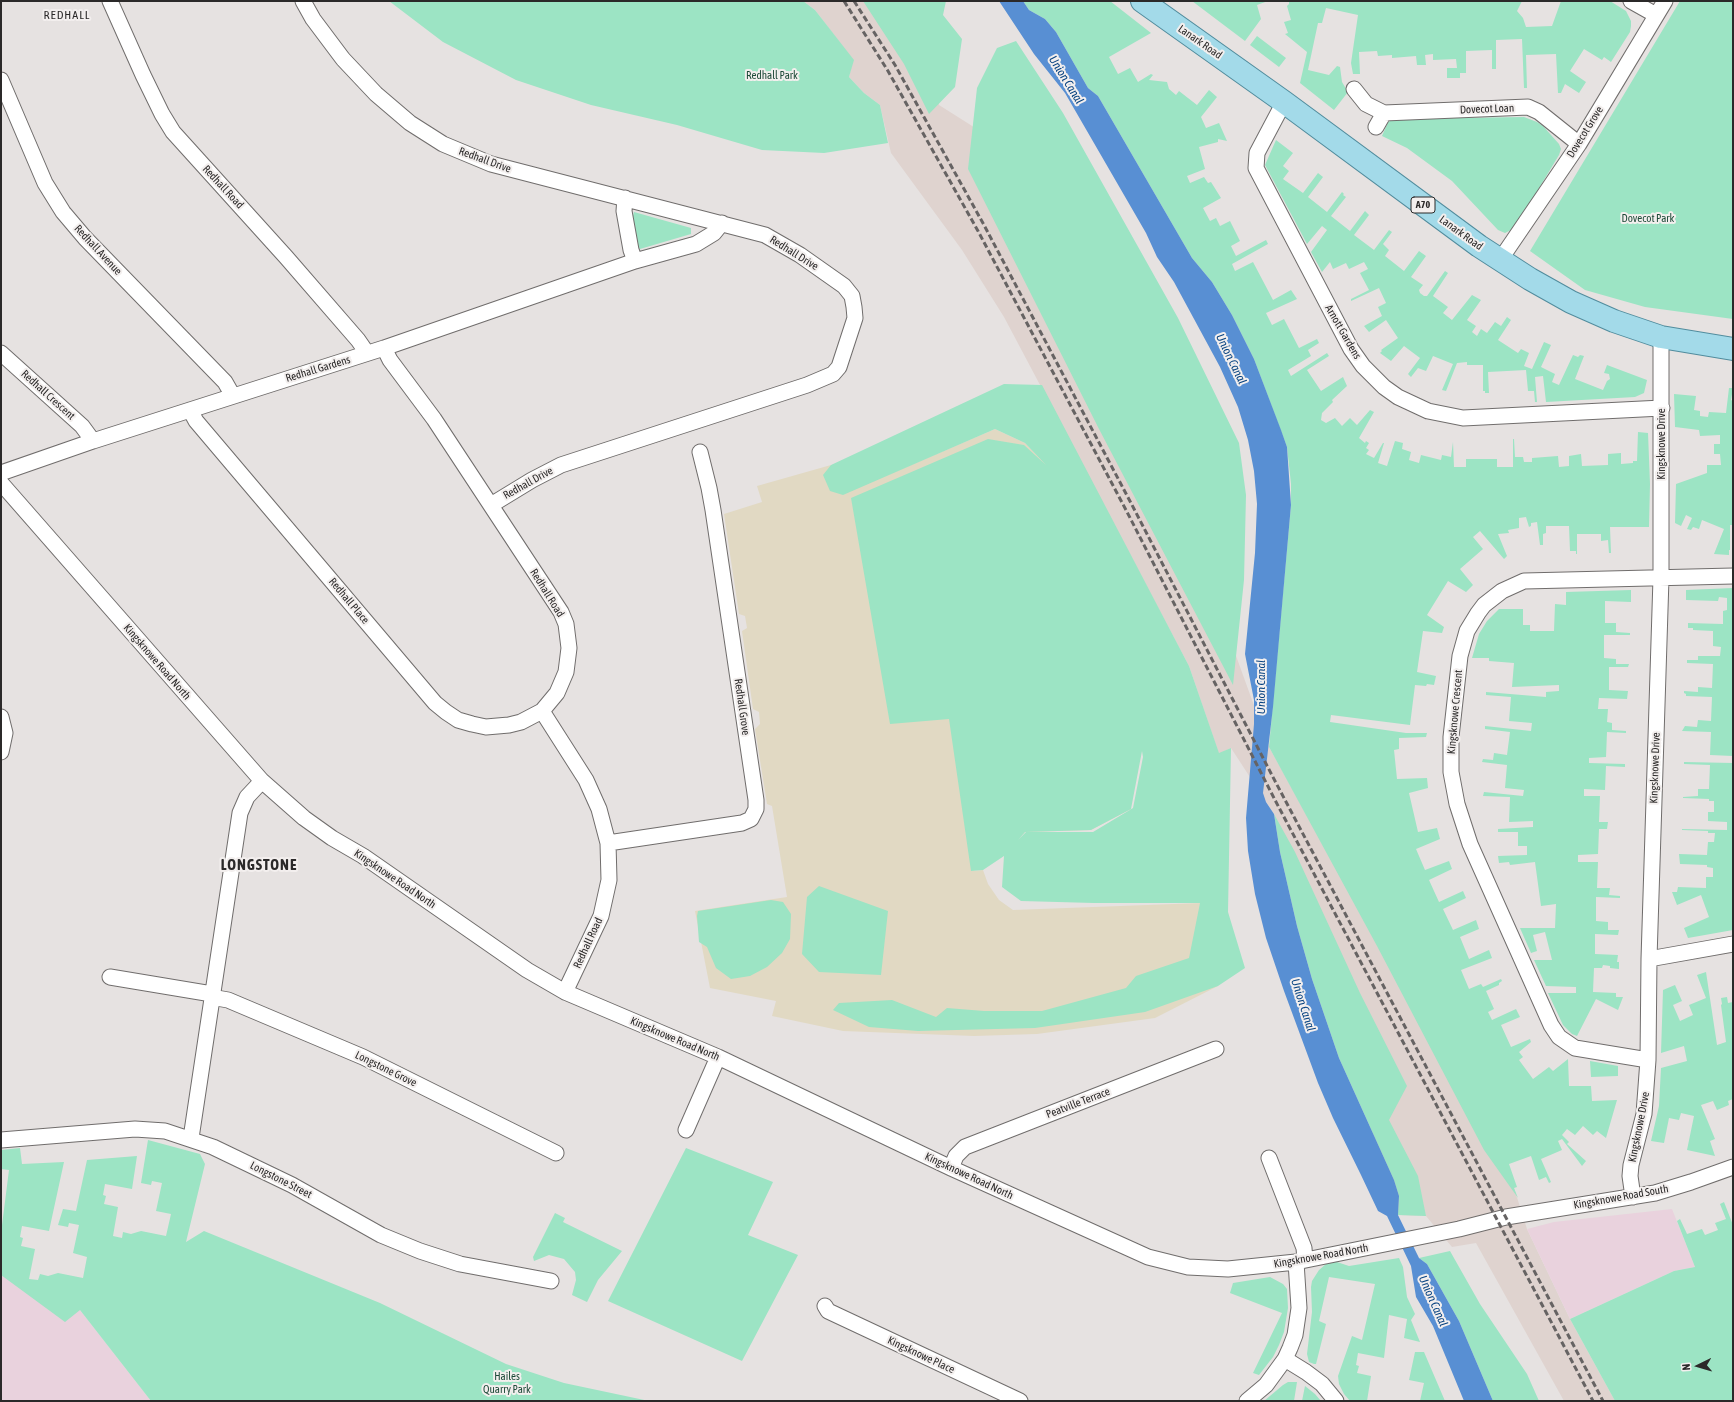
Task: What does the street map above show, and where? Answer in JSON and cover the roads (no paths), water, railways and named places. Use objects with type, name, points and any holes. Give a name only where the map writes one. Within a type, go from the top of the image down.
[{"type":"main road","name":"Lanark Road","points":[[1142,1],[1284,102],[1479,246],[1571,302],[1614,321],[1661,337],[1733,349]]},
{"type":"street","name":"Redhall Road","points":[[110,1],[143,76],[173,132],[286,257],[358,340],[367,353]]},
{"type":"street","name":"Redhall Drive","points":[[303,1],[313,20],[343,59],[376,94],[410,123],[443,144],[492,164],[765,235],[806,259],[844,286],[852,296],[855,318],[839,366],[833,374],[692,429],[561,465],[532,480],[491,505]]},
{"type":"street","points":[[1631,1],[1656,15]]},
{"type":"street","name":"Dovecot Grove","points":[[1500,260],[1579,144],[1665,1]]},
{"type":"street","name":"Redhall Avenue","points":[[1,80],[45,183],[63,212],[85,238],[225,382],[233,396]]},
{"type":"street","name":"Dovecot Loan","points":[[1354,89],[1366,104],[1384,113],[1528,107],[1539,112],[1579,144]]},
{"type":"street","name":"Arnott Gardens","points":[[1284,102],[1257,153],[1256,168],[1351,349],[1363,366],[1384,387],[1414,405],[1428,411],[1463,418],[1662,408]]},
{"type":"street","points":[[1376,127],[1384,113]]},
{"type":"street","points":[[625,198],[624,211],[630,250],[634,261]]},
{"type":"street","name":"Redhall Gardens","points":[[1,473],[93,440],[384,348],[634,261],[696,244],[714,233],[722,223]]},
{"type":"street","name":"Kingsknowe Drive","points":[[1634,1197],[1631,1180],[1631,1165],[1644,1114],[1648,1060],[1649,959],[1661,578],[1661,337]]},
{"type":"street","name":"Redhall Road","points":[[384,348],[390,360],[434,419],[491,505],[561,612],[566,624],[569,648],[566,672],[557,693],[542,711],[586,780],[599,809],[608,843],[609,880],[602,916],[565,992]]},
{"type":"street","name":"Redhall Crescent","points":[[1,353],[82,426],[93,440]]},
{"type":"street","name":"Redhall Place","points":[[190,410],[196,421],[435,703],[458,720],[486,727],[509,726],[521,722],[542,711]]},
{"type":"street","name":"Redhall Grove","points":[[608,843],[742,823],[751,819],[756,809],[756,800],[713,510],[700,452]]},
{"type":"street","name":"Kingsknowe Road North","points":[[1,483],[262,781],[304,818],[332,838],[363,856],[527,970],[565,992],[718,1057],[951,1168],[1148,1257],[1188,1267],[1228,1269],[1301,1261],[1506,1217]]},
{"type":"street","name":"Kingsknowe Crescent","points":[[1648,1060],[1575,1048],[1565,1043],[1554,1031],[1473,851],[1461,820],[1452,781],[1451,737],[1462,644],[1472,622],[1484,605],[1509,587],[1524,581],[1733,576]]},
{"type":"street","points":[[1,717],[5,733],[1,752]]},
{"type":"street","points":[[191,1138],[240,813],[248,796],[262,781]]},
{"type":"street","points":[[1649,959],[1733,944]]},
{"type":"street","name":"Longstone Grove","points":[[110,977],[212,995],[228,1000],[363,1057],[556,1153]]},
{"type":"street","name":"Peatville Terrace","points":[[951,1168],[956,1156],[965,1147],[1216,1049]]},
{"type":"street","points":[[686,1130],[718,1057]]},
{"type":"street","name":"Longstone Street","points":[[1,1140],[135,1128],[165,1131],[191,1138],[213,1147],[292,1185],[382,1235],[420,1251],[460,1264],[551,1281]]},
{"type":"street","points":[[1247,1401],[1266,1385],[1285,1359],[1295,1335],[1299,1308],[1301,1261],[1304,1248],[1275,1163]]},
{"type":"street","name":"Kingsknowe Road South","points":[[1506,1217],[1634,1197],[1670,1189],[1733,1167]]},
{"type":"street","name":"Kingsknowe Place","points":[[826,1306],[828,1310],[1020,1401]]},
{"type":"street","points":[[1285,1359],[1317,1380],[1336,1401]]},
{"type":"water","name":"Union Canal","points":[[999,1],[1023,1],[1029,10],[1045,19],[1056,32],[1088,88],[1098,96],[1192,258],[1212,282],[1232,315],[1254,359],[1287,447],[1291,505],[1273,707],[1263,793],[1266,802],[1274,814],[1280,852],[1297,926],[1312,979],[1339,1058],[1394,1180],[1399,1196],[1398,1215],[1419,1258],[1427,1264],[1459,1321],[1493,1401],[1464,1401],[1433,1326],[1416,1297],[1411,1266],[1387,1216],[1378,1211],[1333,1118],[1318,1083],[1266,938],[1255,894],[1248,851],[1246,818],[1254,724],[1254,700],[1245,654],[1255,553],[1257,504],[1254,471],[1248,440],[1238,407],[1220,367],[1174,282],[1157,257],[1146,233],[1065,93],[1034,54]]},
{"type":"railway","points":[[844,1],[888,71],[978,231],[1126,510],[1275,800],[1593,1401]]},
{"type":"railway","points":[[854,1],[895,65],[984,225],[1132,505],[1275,781],[1603,1401]]},
{"type":"district","name":"REDHALL","points":[[67,15]]},
{"type":"district","name":"LONGSTONE","points":[[259,865]]},
{"type":"park label","name":"Redhall Park","points":[[772,76]]},
{"type":"park label","name":"Dovecot Park","points":[[1648,219]]},
{"type":"park label","name":"Hailes Quarry Park","points":[[507,1383]]}]
